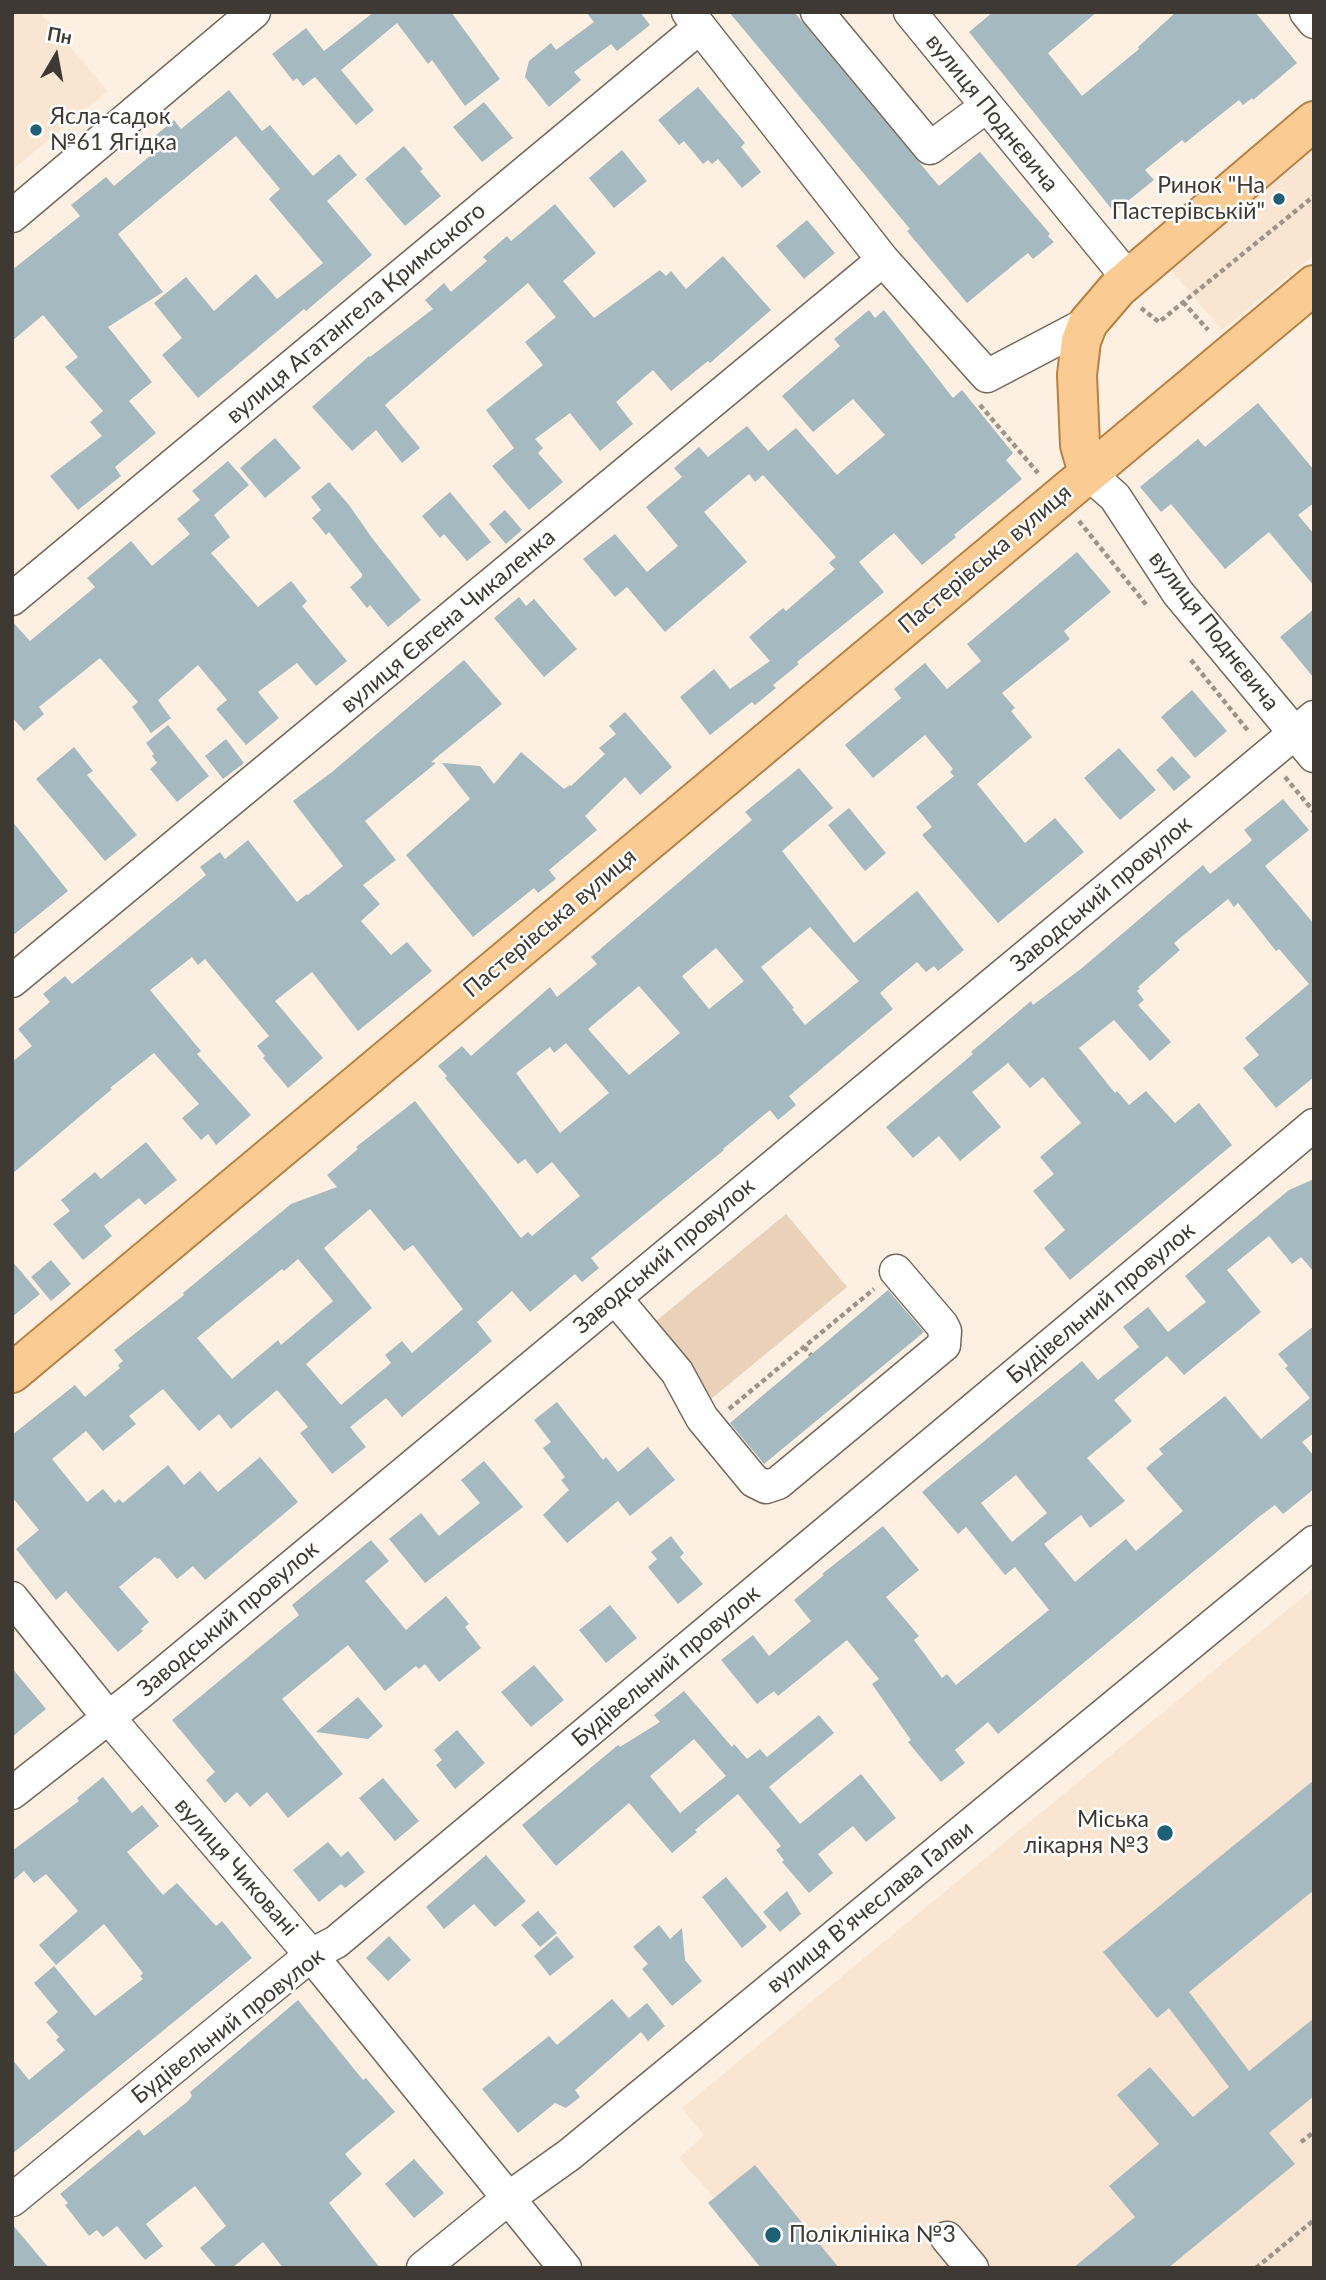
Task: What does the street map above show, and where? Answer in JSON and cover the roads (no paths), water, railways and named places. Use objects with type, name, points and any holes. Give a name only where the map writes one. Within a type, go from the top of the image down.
[{"type":"main road","name":"Пастерівська вулиця","points":[[1088,473],[1080,445],[1077,375],[1081,341],[1088,323],[1133,291],[1314,121]]},
{"type":"main road","name":"Пастерівська вулиця","points":[[12,1373],[1314,285]]},
{"type":"street","points":[[12,216],[254,12]]},
{"type":"street","points":[[817,12],[930,148],[987,106]]},
{"type":"street","name":"вулиця Поднєвича","points":[[910,12],[1133,291]]},
{"type":"street","points":[[1306,12],[1314,22]]},
{"type":"street","points":[[694,19],[883,260],[987,376],[1088,323]]},
{"type":"street","name":"вулиця Агатангела Кримського","points":[[12,600],[694,19]]},
{"type":"street","name":"вулиця Євгена Чикаленка","points":[[12,981],[883,260]]},
{"type":"street","name":"вулиця Поднєвича","points":[[1088,473],[1115,497],[1178,593],[1307,735]]},
{"type":"street","name":"Заводський провулок","points":[[12,1793],[108,1717],[615,1298],[1268,755],[1307,735]]},
{"type":"street","name":"Будівельний провулок","points":[[12,2200],[311,1955],[336,1942],[1314,1125]]},
{"type":"street","points":[[615,1298],[677,1372],[695,1409],[708,1426],[760,1485],[772,1486],[789,1475],[943,1345],[946,1338],[942,1325],[896,1271]]},
{"type":"street","name":"вулиця Вʼячеслава Галви","points":[[423,2268],[510,2197],[569,2155],[1314,1542]]},
{"type":"street","name":"вулиця Чиковані","points":[[12,1598],[108,1717],[311,1955],[565,2268]]},
{"type":"street","points":[[947,2238],[972,2268]]},
{"type":"place","name":"Ясла-садок №61 Ягідка","points":[[36,130]]},
{"type":"place","name":"Ринок \"На Пастерівській\"","points":[[1279,199]]},
{"type":"place","name":"Міська лікарня №3","points":[[1165,1833]]},
{"type":"place","name":"Поліклініка №3","points":[[773,2235]]}]
